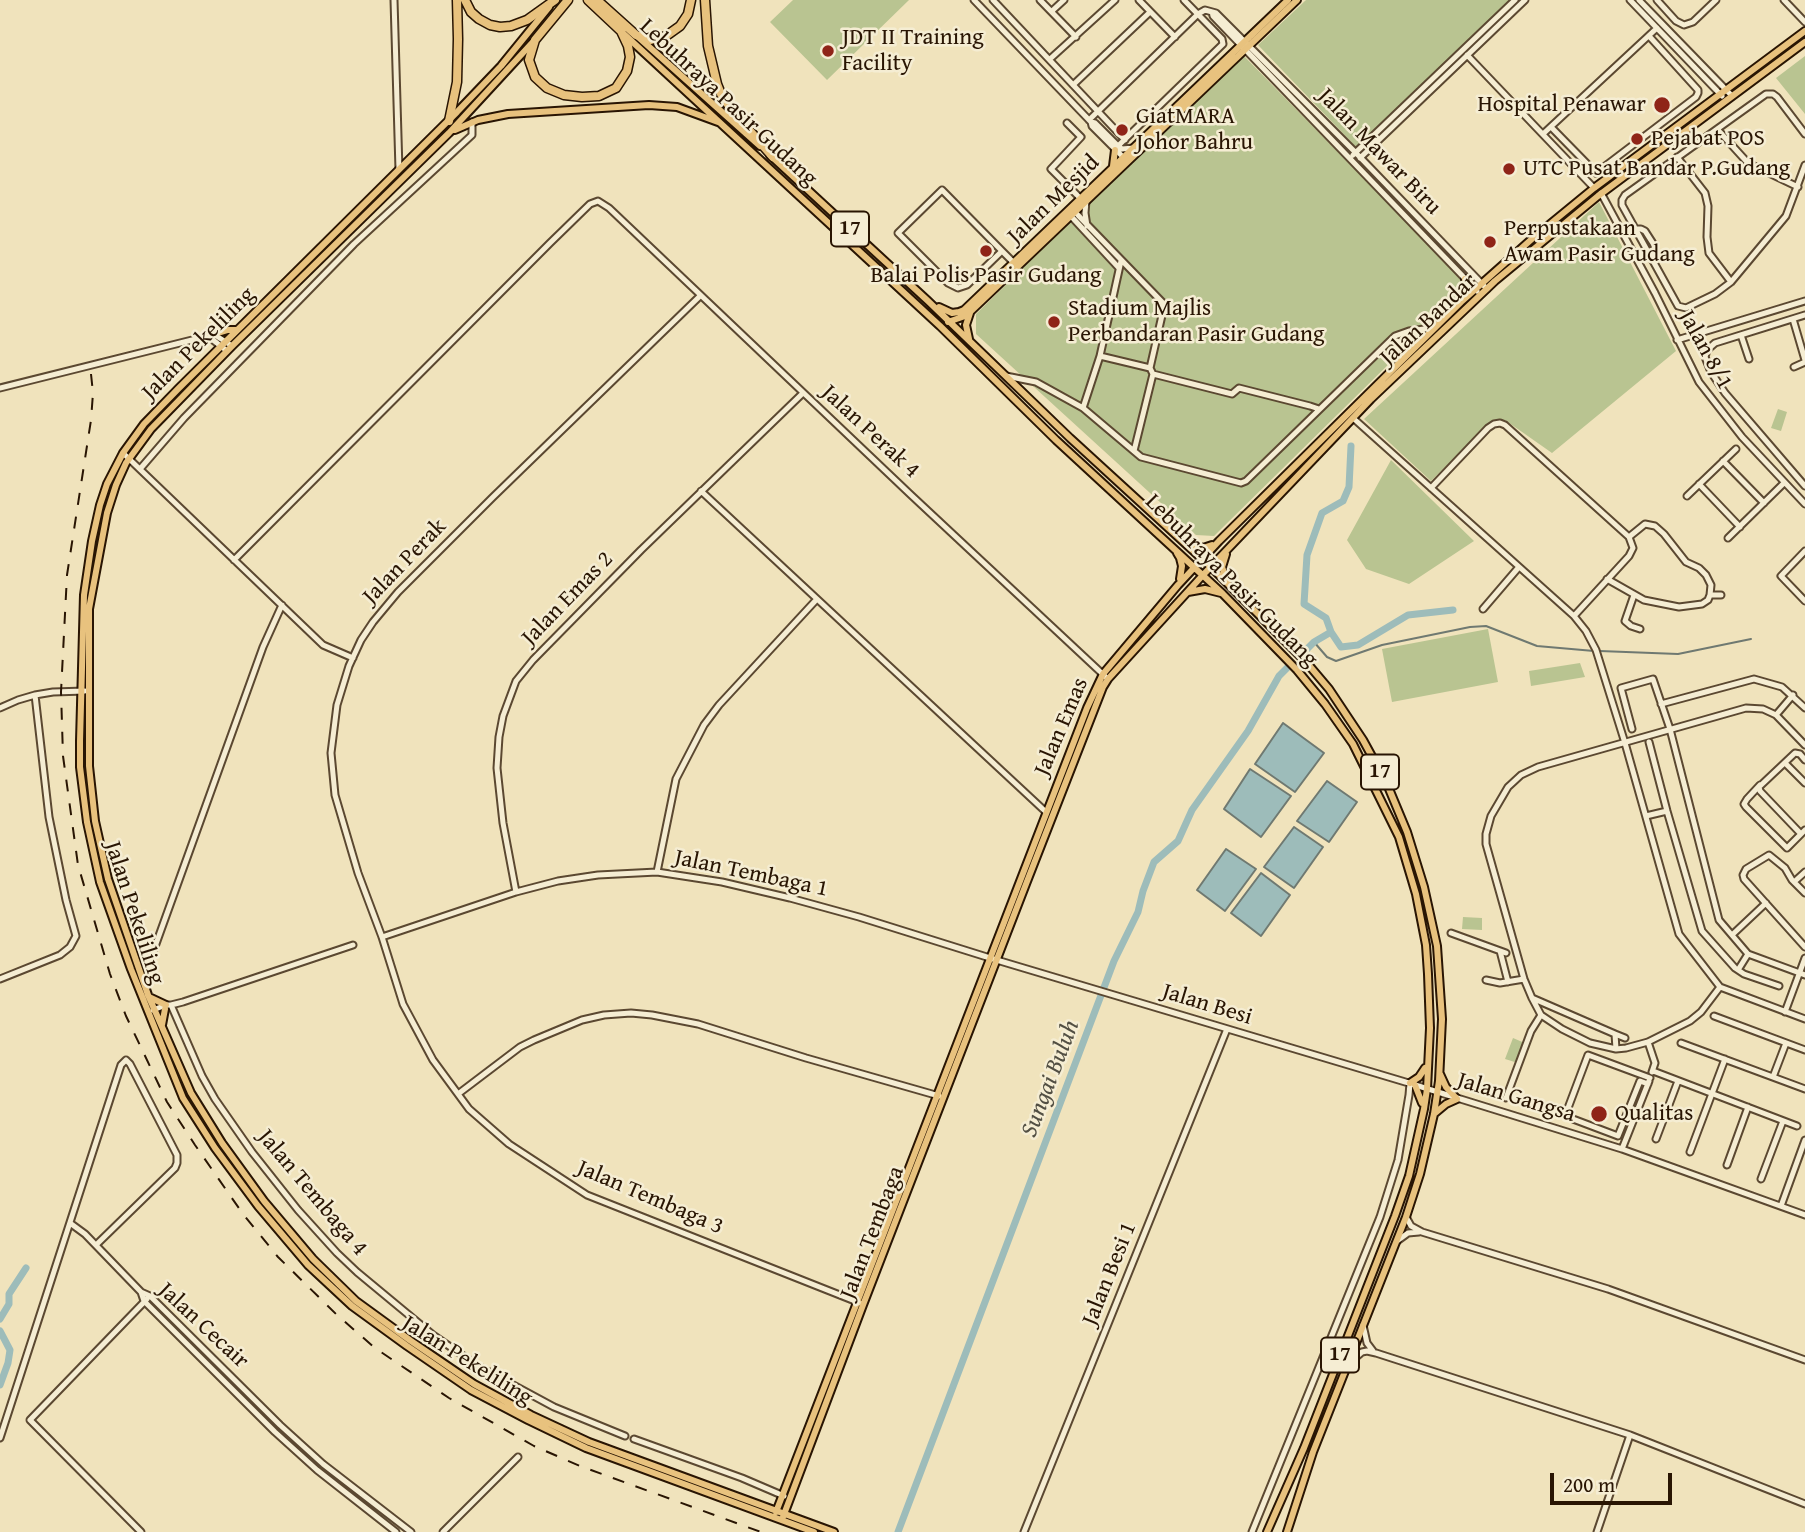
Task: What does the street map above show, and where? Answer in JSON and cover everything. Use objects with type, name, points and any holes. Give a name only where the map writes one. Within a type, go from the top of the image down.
[{"type":"highway","points":[[449,121],[457,82],[457,0]]},
{"type":"highway","points":[[465,0],[471,12],[479,19],[500,27],[527,20],[555,0]]},
{"type":"highway","points":[[568,0],[536,40],[529,60],[541,83],[556,92],[573,96],[599,96],[613,90],[624,78],[629,65],[628,46],[621,32]]},
{"type":"highway","name":"Lebuhraya Pasir Gudang","points":[[588,0],[597,3],[636,35]]},
{"type":"highway","points":[[636,35],[651,40],[659,39],[675,30],[688,13],[691,0]]},
{"type":"highway","points":[[705,0],[708,46],[721,94],[733,112],[773,157]]},
{"type":"highway","name":"Lebuhraya Pasir Gudang","points":[[597,3],[621,32]]},
{"type":"main road","name":"Jalan Pekeliling","points":[[555,0],[501,66],[449,121],[236,330],[226,346],[151,429],[130,458],[116,485],[107,513],[89,609],[80,766],[87,822],[100,882],[131,969],[152,1013],[184,1098],[215,1148],[258,1206],[308,1265],[352,1306],[471,1390],[528,1420],[586,1448],[834,1532]]},
{"type":"main road","name":"Jalan Mesjid","points":[[940,326],[971,311],[1288,0]]},
{"type":"main road","name":"Jalan Mesjid","points":[[1084,201],[1113,168],[1126,160],[1134,148],[1297,0]]},
{"type":"main road","name":"Jalan Bandar","points":[[1484,286],[1533,238],[1594,188],[1805,31]]},
{"type":"main road","name":"Lebuhraya Pasir Gudang","points":[[621,32],[940,326],[1056,440],[1223,594],[1297,670],[1353,744],[1399,837],[1416,894],[1426,945],[1431,1018],[1427,1089],[1409,1176],[1395,1216],[1304,1448],[1267,1532]]},
{"type":"main road","name":"Lebuhraya Pasir Gudang","points":[[636,35],[773,157],[1070,438],[1211,567],[1307,663],[1329,689],[1363,740],[1387,784],[1417,861],[1437,946],[1442,1019],[1440,1072],[1434,1114],[1406,1217],[1313,1452],[1287,1532]]},
{"type":"main road","name":"Jalan Pekeliling","points":[[536,40],[449,133],[144,424],[123,453],[100,505],[82,612],[89,766],[96,821],[108,879],[152,1013],[191,1093],[264,1202],[313,1259],[356,1301],[474,1384],[589,1442],[775,1514]]},
{"type":"main road","name":"Jalan Bandar","points":[[1203,575],[1477,292],[1601,193],[1805,42]]},
{"type":"main road","points":[[449,133],[472,122],[508,114],[649,105],[677,107],[723,124]]},
{"type":"main road","points":[[1113,168],[1116,148]]},
{"type":"main road","name":"Jalan Mesjid","points":[[928,301],[945,311],[964,310],[1063,223],[1071,212]]},
{"type":"main road","points":[[882,272],[886,271],[889,265]]},
{"type":"main road","points":[[1461,302],[1467,286],[1465,279]]},
{"type":"main road","name":"Jalan Bandar","points":[[1219,541],[1432,328],[1461,302],[1477,292]]},
{"type":"main road","points":[[969,341],[966,319],[971,311]]},
{"type":"main road","points":[[208,336],[236,330]]},
{"type":"main road","points":[[1337,423],[1347,417],[1353,418],[1352,412],[1359,401]]},
{"type":"main road","points":[[1343,429],[1353,423],[1360,425]]},
{"type":"main road","points":[[1178,537],[1203,548],[1219,541]]},
{"type":"main road","name":"Jalan Emas","points":[[994,959],[1046,812],[1087,708],[1106,677],[1178,585],[1219,541]]},
{"type":"main road","points":[[1172,547],[1182,566],[1178,585]]},
{"type":"main road","points":[[1228,550],[1222,567],[1229,586]]},
{"type":"main road","name":"Jalan Emas","points":[[994,959],[1106,677],[1203,575]]},
{"type":"main road","points":[[1188,592],[1205,589],[1223,594]]},
{"type":"main road","name":"Jalan Tembaga","points":[[775,1514],[994,959]]},
{"type":"main road","points":[[148,995],[167,1007],[162,1019],[162,1030]]},
{"type":"main road","points":[[1423,1109],[1421,1096],[1412,1084],[1428,1063]]},
{"type":"main road","points":[[1434,1114],[1457,1099],[1444,1083],[1440,1072]]},
{"type":"main road","name":"Jalan Tembaga","points":[[784,1517],[860,1303]]},
{"type":"main road","name":"Jalan Pekeliling","points":[[784,1517],[814,1532]]},
{"type":"street","points":[[394,0],[399,170]]},
{"type":"street","points":[[974,0],[1126,160]]},
{"type":"street","points":[[993,0],[1125,140]]},
{"type":"street","points":[[999,7],[1007,0]]},
{"type":"street","points":[[1040,0],[1076,37]]},
{"type":"street","points":[[1052,11],[1064,0]]},
{"type":"street","points":[[1050,60],[1115,0]]},
{"type":"street","points":[[1139,0],[1175,37]]},
{"type":"street","points":[[1116,148],[1223,43],[1184,0]]},
{"type":"street","points":[[1353,155],[1515,0]]},
{"type":"street","points":[[1355,163],[1525,0]]},
{"type":"street","points":[[1630,0],[1723,91]]},
{"type":"street","points":[[1639,0],[1729,99]]},
{"type":"street","points":[[1657,0],[1676,21],[1684,25],[1693,22],[1716,0]]},
{"type":"street","points":[[1784,0],[1802,14],[1805,22]]},
{"type":"street","name":"Jalan Mawar Biru","points":[[1198,14],[1205,10],[1212,12],[1353,155],[1361,158],[1484,286]]},
{"type":"street","points":[[1073,85],[1150,12]]},
{"type":"street","points":[[1090,121],[1198,14]]},
{"type":"street","points":[[1543,134],[1657,28]]},
{"type":"street","points":[[1551,127],[1596,173],[1694,99],[1698,90],[1648,36]]},
{"type":"street","points":[[1466,55],[1594,188]]},
{"type":"street","points":[[1805,134],[1777,97],[1770,93],[1764,94],[1624,197],[1622,205],[1679,307],[1686,308],[1699,302],[1731,282],[1786,216],[1805,165]]},
{"type":"street","points":[[140,469],[184,418],[354,244],[472,135],[472,122]]},
{"type":"street","points":[[1068,122],[1081,137],[1051,169],[1084,201],[1088,227]]},
{"type":"street","points":[[1717,129],[1748,163],[1798,187]]},
{"type":"street","points":[[1116,148],[1134,148]]},
{"type":"street","name":"Jalan Mawar Biru","points":[[1353,155],[1355,163],[1477,292]]},
{"type":"street","points":[[1677,157],[1705,193],[1708,206],[1709,253],[1731,282]]},
{"type":"street","points":[[1002,251],[967,285],[955,287],[898,233],[942,190],[1002,251],[1015,265]]},
{"type":"street","name":"Jalan 8/1","points":[[1601,193],[1699,382],[1742,438],[1805,505]]},
{"type":"street","name":"Jalan Perak 4","points":[[234,560],[590,204],[601,201],[1106,677]]},
{"type":"street","points":[[1071,212],[1079,225],[1163,303],[1152,371],[1134,452]]},
{"type":"street","points":[[1071,212],[1120,264]]},
{"type":"street","points":[[1063,223],[1079,225]]},
{"type":"street","points":[[1636,229],[1644,230],[1654,245],[1655,252],[1651,258]]},
{"type":"street","points":[[1631,251],[1644,244]]},
{"type":"street","points":[[1083,408],[1100,356],[1120,264]]},
{"type":"street","name":"Jalan Perak","points":[[382,937],[358,873],[335,795],[331,753],[335,715],[349,666],[361,640],[398,592],[700,296]]},
{"type":"street","points":[[1677,340],[1805,301]]},
{"type":"street","points":[[1769,312],[1774,325]]},
{"type":"street","points":[[1805,316],[1712,345],[1706,355],[1706,361],[1724,393],[1805,486]]},
{"type":"street","points":[[1793,319],[1805,361],[1794,367]]},
{"type":"street","points":[[1006,376],[1036,382],[1083,408],[1140,456],[1241,483],[1389,342],[1402,332],[1432,328]]},
{"type":"street","points":[[1741,335],[1749,359]]},
{"type":"street","points":[[0,388],[208,336],[226,346]]},
{"type":"street","points":[[1389,342],[1402,343],[1405,350],[1402,358]]},
{"type":"street","points":[[1100,356],[1232,394],[1239,388],[1319,409]]},
{"type":"street","points":[[0,383],[12,385]]},
{"type":"street","name":"Jalan Emas 2","points":[[516,892],[496,768],[503,716],[516,681],[533,660],[641,550],[803,393]]},
{"type":"street","points":[[1353,418],[1574,616],[1586,631],[1596,650],[1625,743],[1679,934],[1720,987],[1805,1019]]},
{"type":"street","points":[[1431,488],[1488,428],[1494,424],[1505,425],[1629,537],[1632,545],[1632,552],[1574,616]]},
{"type":"street","points":[[1687,496],[1735,449]]},
{"type":"street","points":[[123,453],[323,645],[353,658]]},
{"type":"street","points":[[1723,461],[1764,503]]},
{"type":"street","points":[[1791,490],[1800,480]]},
{"type":"street","points":[[1728,538],[1784,483]]},
{"type":"street","points":[[1699,484],[1740,527]]},
{"type":"street","points":[[701,491],[1046,812]]},
{"type":"street","points":[[1607,579],[1648,601],[1687,607],[1705,602],[1710,595],[1711,584],[1706,575],[1686,562],[1655,526],[1645,524],[1629,537]]},
{"type":"street","points":[[1805,551],[1781,577],[1805,601]]},
{"type":"street","points":[[1798,558],[1805,564]]},
{"type":"street","points":[[1483,610],[1519,567]]},
{"type":"street","points":[[1634,595],[1625,621],[1640,629]]},
{"type":"street","points":[[1710,595],[1721,595]]},
{"type":"street","points":[[657,872],[676,779],[704,725],[719,705],[817,599]]},
{"type":"street","points":[[152,955],[263,647],[282,605]]},
{"type":"street","points":[[1632,729],[1622,687],[1653,679],[1670,729],[1719,920],[1748,954],[1802,974]]},
{"type":"street","points":[[1661,704],[1754,679],[1782,687],[1805,708]]},
{"type":"street","points":[[0,708],[18,699],[35,695],[84,691]]},
{"type":"street","points":[[0,979],[60,955],[70,947],[76,936],[49,817],[35,695]]},
{"type":"street","points":[[1776,715],[1793,695]]},
{"type":"street","points":[[1720,987],[1697,1016],[1685,1024],[1648,1042],[1616,1049],[1581,1039],[1541,1015],[1524,979],[1486,844],[1490,816],[1508,787],[1528,771],[1746,708],[1763,709],[1776,715],[1805,745]]},
{"type":"street","points":[[1799,739],[1805,733]]},
{"type":"street","points":[[1649,742],[1702,931],[1738,970],[1779,986]]},
{"type":"street","points":[[1760,788],[1803,832],[1787,848],[1744,804],[1746,799],[1795,753],[1805,760]]},
{"type":"street","points":[[1785,763],[1805,783]]},
{"type":"street","points":[[1646,816],[1667,811]]},
{"type":"street","points":[[1805,893],[1783,866],[1769,855],[1746,869],[1743,875],[1805,947]]},
{"type":"street","name":"Jalan Tembaga 1","points":[[382,937],[516,892],[558,881],[598,875],[657,872],[722,882],[790,898],[994,959]]},
{"type":"street","points":[[1794,882],[1805,872]]},
{"type":"street","points":[[1732,935],[1766,903]]},
{"type":"street","points":[[1451,933],[1503,952],[1508,982]]},
{"type":"street","name":"Jalan Tembaga 3","points":[[382,937],[403,1004],[433,1060],[470,1110],[509,1144],[587,1195],[860,1303]]},
{"type":"street","points":[[152,1013],[353,945]]},
{"type":"street","points":[[1738,970],[1748,954]]},
{"type":"street","points":[[1783,1011],[1802,974],[1805,958]]},
{"type":"street","name":"Jalan Besi","points":[[994,959],[1412,1084]]},
{"type":"street","points":[[1486,980],[1508,982],[1524,979]]},
{"type":"street","points":[[1532,998],[1625,1038]]},
{"type":"street","name":"Jalan Tembaga 4","points":[[167,1007],[202,1076],[236,1130],[298,1210],[357,1272],[433,1335],[478,1366],[554,1407],[625,1436]]},
{"type":"street","points":[[458,1094],[511,1053],[534,1040],[582,1020],[631,1013],[698,1024],[941,1097]]},
{"type":"street","points":[[1506,1098],[1531,1031],[1541,1015]]},
{"type":"street","points":[[1714,1016],[1805,1050]]},
{"type":"street","name":"Jalan Besi 1","points":[[1024,1532],[1227,1029]]},
{"type":"street","points":[[1615,1034],[1616,1049]]},
{"type":"street","points":[[1622,1149],[1656,1063],[1648,1042]]},
{"type":"street","points":[[1681,1043],[1805,1089]]},
{"type":"street","points":[[1773,1077],[1786,1043]]},
{"type":"street","points":[[1641,1078],[1619,1136],[1566,1117],[1589,1055],[1649,1081]]},
{"type":"street","points":[[1690,1153],[1725,1059]]},
{"type":"street","points":[[0,1438],[121,1065],[126,1060],[130,1063],[177,1155],[177,1163],[96,1245]]},
{"type":"street","points":[[1653,1071],[1797,1126]]},
{"type":"street","points":[[1656,1139],[1678,1080]]},
{"type":"street","points":[[1252,1532],[1380,1217],[1398,1157],[1412,1084]]},
{"type":"street","name":"Jalan Gangsa","points":[[1412,1084],[1622,1149],[1805,1215]]},
{"type":"street","points":[[1727,1165],[1748,1107]]},
{"type":"street","points":[[1762,1179],[1783,1121]]},
{"type":"street","points":[[1781,1206],[1805,1140]]},
{"type":"street","points":[[1406,1217],[1411,1226],[1422,1232],[1608,1289],[1805,1360]]},
{"type":"street","points":[[70,1223],[96,1245],[141,1292]]},
{"type":"street","points":[[1397,1241],[1408,1233],[1422,1232]]},
{"type":"street","name":"Jalan Cecair","points":[[141,1292],[150,1296],[313,1455],[411,1532]]},
{"type":"street","name":"Jalan Cecair","points":[[141,1292],[144,1301],[275,1432],[317,1470],[396,1532]]},
{"type":"street","points":[[141,1532],[30,1420],[150,1296]]},
{"type":"street","points":[[1363,1324],[1369,1348],[1376,1353]]},
{"type":"street","points":[[1347,1365],[1363,1352],[1376,1353],[1630,1435],[1805,1504]]},
{"type":"street","points":[[1597,1532],[1630,1435]]},
{"type":"street","points":[[634,1439],[791,1498]]},
{"type":"street","points":[[443,1532],[517,1457]]},
{"type":"green space","name":"JDT II Training Facility","points":[[793,0],[909,0],[827,80],[770,22]]},
{"type":"green space","points":[[1306,0],[1510,0],[1357,148],[1258,45]]},
{"type":"green space","points":[[1243,55],[1464,281],[1462,292],[1214,536],[1196,535],[976,334],[976,314]]},
{"type":"green space","points":[[1805,56],[1805,114],[1776,78]]},
{"type":"green space","points":[[1599,202],[1676,351],[1552,453],[1505,420],[1492,421],[1431,481],[1364,419]]},
{"type":"green space","points":[[1778,409],[1787,412],[1781,431],[1771,428]]},
{"type":"green space","points":[[1391,460],[1474,541],[1409,584],[1366,569],[1347,540]]},
{"type":"green space","points":[[1488,629],[1498,682],[1392,702],[1382,649]]},
{"type":"green space","points":[[1580,663],[1585,677],[1531,686],[1529,671]]},
{"type":"green space","points":[[1463,917],[1482,918],[1482,930],[1462,929]]},
{"type":"green space","points":[[1513,1038],[1527,1044],[1518,1063],[1505,1059]]},
{"type":"water","points":[[1283,723],[1324,753],[1295,792],[1255,764]]},
{"type":"water","points":[[1250,769],[1291,796],[1261,837],[1224,809]]},
{"type":"water","points":[[1327,781],[1357,802],[1329,842],[1297,821]]},
{"type":"water","points":[[1294,827],[1323,847],[1294,888],[1264,867]]},
{"type":"water","points":[[1226,849],[1256,869],[1225,911],[1197,890]]},
{"type":"water","points":[[1261,873],[1290,895],[1261,936],[1231,913]]},
{"type":"waterway","name":"Sungai Buluh","points":[[1306,650],[1331,632],[1326,618],[1304,604],[1307,555],[1322,513],[1343,501],[1349,487],[1351,446]]},
{"type":"waterway","points":[[1331,632],[1341,647],[1358,645],[1408,615],[1453,610]]},
{"type":"waterway","points":[[1314,642],[1327,657],[1336,661],[1382,645],[1486,626],[1537,646],[1594,651]]},
{"type":"waterway","points":[[1600,651],[1678,654],[1751,639]]},
{"type":"waterway","name":"Sungai Buluh","points":[[898,1532],[1114,961],[1138,912],[1154,862],[1178,841],[1192,810],[1248,731],[1279,676],[1288,667]]},
{"type":"waterway","points":[[0,1319],[9,1304],[9,1294],[26,1268]]},
{"type":"waterway","points":[[0,1331],[10,1350],[0,1385]]},
{"type":"railway","points":[[91,374],[91,420],[67,575],[61,692],[63,756],[78,865],[110,974],[126,1016],[167,1102],[243,1214],[278,1257],[375,1348],[449,1398],[534,1446],[580,1466],[761,1532]]},
{"type":"place","name":"JDT II Training Facility","points":[[828,51]]},
{"type":"place","name":"Hospital Penawar","points":[[1662,105]]},
{"type":"place","name":"GiatMARA Johor Bahru","points":[[1122,130]]},
{"type":"place","name":"Pejabat POS","points":[[1637,139]]},
{"type":"place","name":"UTC Pusat Bandar P.Gudang","points":[[1509,169]]},
{"type":"place","name":"Perpustakaan Awam Pasir Gudang","points":[[1490,242]]},
{"type":"place","name":"Balai Polis Pasir Gudang","points":[[986,251]]},
{"type":"place","name":"Stadium Majlis Perbandaran Pasir Gudang","points":[[1054,322]]},
{"type":"place","name":"Qualitas","points":[[1599,1114]]}]
